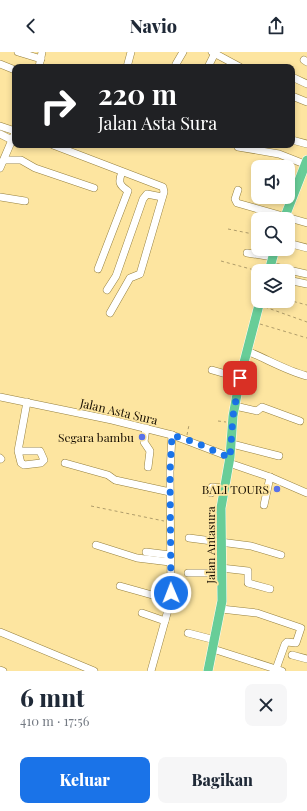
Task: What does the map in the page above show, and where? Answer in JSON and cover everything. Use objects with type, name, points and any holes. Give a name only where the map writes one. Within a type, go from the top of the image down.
[{"type":"main road","points":[[286,212],[307,163]]},
{"type":"main road","name":"Jalan Antasura","points":[[208,671],[221,609],[221,508],[230,460],[235,406],[240,378],[258,308]]},
{"type":"street","points":[[18,52],[40,62]]},
{"type":"street","points":[[129,64],[131,52]]},
{"type":"street","points":[[176,64],[184,52]]},
{"type":"street","points":[[209,64],[213,53],[234,64]]},
{"type":"street","points":[[0,64],[12,69]]},
{"type":"street","points":[[295,78],[307,84]]},
{"type":"street","points":[[295,97],[307,102]]},
{"type":"street","points":[[0,126],[12,134]]},
{"type":"street","points":[[0,134],[12,135]]},
{"type":"street","points":[[0,168],[12,140]]},
{"type":"street","points":[[295,141],[307,144]]},
{"type":"street","points":[[61,148],[122,172],[161,185],[164,189],[140,274],[130,278],[110,313]]},
{"type":"street","points":[[244,148],[279,154],[307,163]]},
{"type":"street","points":[[4,160],[21,160],[35,168],[94,188]]},
{"type":"street","points":[[98,269],[128,191],[120,185],[119,180],[122,172]]},
{"type":"street","points":[[238,190],[235,200],[237,203],[267,212]]},
{"type":"street","points":[[107,290],[116,276],[143,199],[147,194],[162,197]]},
{"type":"street","points":[[0,197],[24,201]]},
{"type":"street","points":[[295,220],[307,223]]},
{"type":"street","points":[[295,245],[307,248]]},
{"type":"street","points":[[248,253],[307,274]]},
{"type":"street","points":[[295,281],[307,284]]},
{"type":"street","points":[[247,351],[276,363],[290,371],[307,376]]},
{"type":"street","points":[[212,370],[240,378]]},
{"type":"street","name":"Jalan Asta Sura","points":[[0,397],[146,428],[186,439],[230,460],[307,493]]},
{"type":"street","points":[[18,451],[26,402]]},
{"type":"street","points":[[235,406],[257,411],[262,407],[300,421]]},
{"type":"street","points":[[146,428],[144,442],[150,450],[148,467]]},
{"type":"street","points":[[151,671],[170,600],[170,492],[172,435]]},
{"type":"street","points":[[232,444],[279,456]]},
{"type":"street","points":[[65,463],[108,475],[116,480],[170,492]]},
{"type":"street","points":[[264,505],[270,477]]},
{"type":"street","points":[[210,493],[212,488],[224,488]]},
{"type":"street","points":[[189,538],[251,546],[280,554]]},
{"type":"street","points":[[96,545],[137,558],[170,558]]},
{"type":"street","points":[[146,552],[170,558]]},
{"type":"street","points":[[188,573],[248,571],[248,583],[270,589]]},
{"type":"street","points":[[120,586],[170,600]]},
{"type":"street","points":[[188,633],[214,645],[279,670],[285,644],[287,642],[296,643],[301,628],[257,613],[221,609]]},
{"type":"street","points":[[142,613],[165,621]]},
{"type":"street","points":[[0,632],[94,671]]},
{"type":"street","points":[[292,655],[307,659]]},
{"type":"path","points":[[228,229],[251,234]]},
{"type":"path","points":[[221,261],[251,269]]},
{"type":"path","points":[[295,302],[307,305]]},
{"type":"path","points":[[272,308],[307,322]]},
{"type":"path","points":[[254,322],[307,338]]},
{"type":"path","points":[[186,439],[189,425]]},
{"type":"path","points":[[91,506],[171,522]]},
{"type":"place","name":"Segara bambu","points":[[142,437]]},
{"type":"place","name":"BALI TOURS","points":[[277,489]]},
{"type":"route","points":[[171,593],[170,472],[172,435],[197,443],[230,458],[233,416],[240,378]]}]
